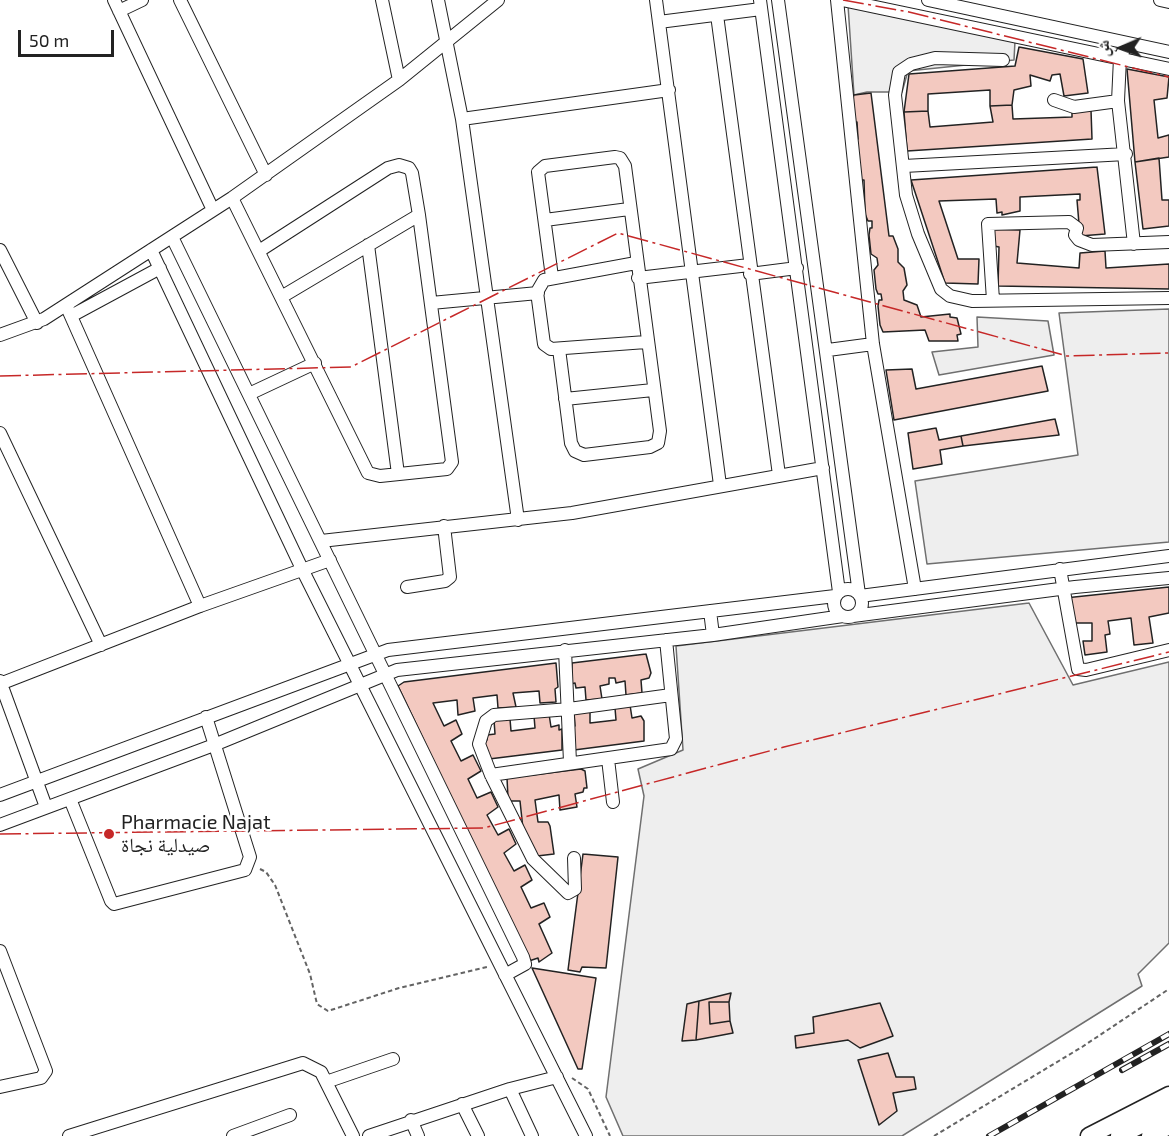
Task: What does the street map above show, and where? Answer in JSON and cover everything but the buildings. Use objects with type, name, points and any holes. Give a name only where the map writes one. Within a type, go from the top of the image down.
[{"type":"street","points":[[142,0],[117,6],[213,210]]},
{"type":"street","points":[[180,0],[266,175]]},
{"type":"street","points":[[382,0],[399,80]]},
{"type":"street","points":[[438,0],[462,119],[518,520]]},
{"type":"street","points":[[68,311],[152,250],[266,175],[399,80],[498,0]]},
{"type":"street","points":[[656,0],[720,485]]},
{"type":"street","points":[[778,0],[860,595],[861,605],[848,616]]},
{"type":"street","points":[[837,0],[873,344],[915,589]]},
{"type":"street","points":[[842,0],[1169,69]]},
{"type":"street","points":[[929,20],[929,0],[1169,52]]},
{"type":"street","points":[[1160,0],[1169,2]]},
{"type":"street","points":[[659,22],[717,15],[760,5],[823,468],[837,594],[836,610],[848,616]]},
{"type":"street","points":[[717,15],[778,475]]},
{"type":"street","points":[[1128,43],[1120,58],[1118,101],[1126,154],[1134,244]]},
{"type":"street","points":[[1003,60],[935,58],[911,64],[899,72],[896,94],[906,195],[918,234],[941,289],[964,300],[1169,298]]},
{"type":"street","points":[[462,119],[669,90]]},
{"type":"street","points":[[1054,100],[1074,107],[1118,101]]},
{"type":"street","points":[[904,166],[1126,154]]},
{"type":"street","points":[[552,277],[538,175],[540,169],[546,166],[615,157],[624,163],[660,435],[658,443],[650,447],[584,455],[575,451],[571,443],[559,349]]},
{"type":"street","points":[[232,198],[259,251],[283,296],[368,473],[376,476],[445,470],[452,462],[412,173],[404,166],[393,165],[259,251]]},
{"type":"street","points":[[545,220],[629,209]]},
{"type":"street","points":[[283,296],[418,215]]},
{"type":"street","points":[[993,300],[988,224],[1069,222],[1077,228],[1076,235],[1079,240],[1092,245],[1169,242]]},
{"type":"street","points":[[172,237],[523,957],[525,964],[503,969]]},
{"type":"street","points":[[368,245],[398,474]]},
{"type":"street","points":[[0,250],[37,323]]},
{"type":"street","points":[[152,250],[303,571],[586,1136]]},
{"type":"street","points":[[636,263],[552,277],[540,283],[538,293],[544,344],[551,349],[559,349],[646,342]]},
{"type":"street","points":[[0,335],[68,311],[160,268]]},
{"type":"street","points":[[638,278],[692,272],[797,268]]},
{"type":"street","points":[[431,303],[538,293]]},
{"type":"street","points":[[68,311],[200,606]]},
{"type":"street","points":[[806,341],[816,336],[828,350]]},
{"type":"street","points":[[828,350],[873,344]]},
{"type":"street","points":[[809,363],[820,366],[828,350]]},
{"type":"street","points":[[249,394],[315,363]]},
{"type":"street","points":[[565,399],[653,390]]},
{"type":"street","points":[[0,434],[101,645]]},
{"type":"street","points":[[321,541],[444,526],[518,520],[823,468]]},
{"type":"street","points":[[407,587],[446,581],[450,577],[444,526]]},
{"type":"street","points":[[0,795],[350,663],[396,649],[710,611],[837,594],[847,589],[860,595],[1169,556]]},
{"type":"street","points":[[46,807],[0,683],[200,606],[330,560]]},
{"type":"street","points":[[1059,569],[1078,669],[1086,670],[1169,650]]},
{"type":"street","points":[[0,825],[214,745],[384,675],[404,669],[666,640],[1062,589],[1169,578]]},
{"type":"street","points":[[710,611],[713,634]]},
{"type":"street","points":[[551,630],[559,651],[568,709],[570,762]]},
{"type":"street","points":[[491,775],[671,748],[676,739],[666,640]]},
{"type":"street","points":[[574,858],[575,889],[568,893],[533,860],[478,744],[486,721],[494,715],[568,709],[671,695]]},
{"type":"street","points":[[70,799],[114,904],[233,875],[245,870],[250,857],[206,717]]},
{"type":"street","points":[[608,759],[613,802]]},
{"type":"street","points":[[0,951],[46,1071],[41,1078],[0,1087]]},
{"type":"street","points":[[326,1082],[393,1059]]},
{"type":"street","points":[[69,1136],[303,1063],[321,1072],[353,1136]]},
{"type":"street","points":[[369,1136],[411,1120],[557,1077]]},
{"type":"street","points":[[510,1089],[532,1136]]},
{"type":"street","points":[[1089,1136],[1169,1095]]},
{"type":"street","points":[[462,1104],[478,1136]]},
{"type":"street","points":[[1119,1136],[1169,1111]]},
{"type":"street","points":[[233,1136],[290,1114]]},
{"type":"street","points":[[411,1120],[418,1136]]},
{"type":"street","points":[[1150,1136],[1169,1126]]},
{"type":"path","points":[[249,863],[266,872],[275,885],[310,974],[317,1004],[328,1011],[399,988],[503,969]]},
{"type":"path","points":[[934,1136],[1082,1047],[1169,989]]},
{"type":"path","points":[[557,1077],[568,1077],[584,1085],[610,1136]]},
{"type":"shaded area","points":[[848,5],[1015,41],[1014,60],[908,71],[902,92],[867,92],[854,95]]},
{"type":"shaded area","points":[[1169,309],[1169,542],[927,564],[915,481],[1078,455],[1059,313]]},
{"type":"shaded area","points":[[977,317],[1048,321],[1054,355],[939,375],[932,352],[978,347]]},
{"type":"shaded area","points":[[1029,603],[1073,685],[1169,662],[1169,943],[1138,974],[1142,986],[902,1136],[623,1136],[606,1097],[644,796],[638,769],[683,750],[676,646]]},
{"type":"railway","points":[[989,1136],[1169,1034]]},
{"type":"railway","points":[[1122,1070],[1169,1044]]},
{"type":"power","points":[[843,0],[909,12],[1169,77]]},
{"type":"power","points":[[0,376],[351,367],[618,233],[1067,356],[1169,353]]},
{"type":"power","points":[[0,834],[484,828],[784,747],[1169,652]]},
{"type":"place","name":"Pharmacie Najat صيدلية نجاة","points":[[109,834]]}]
